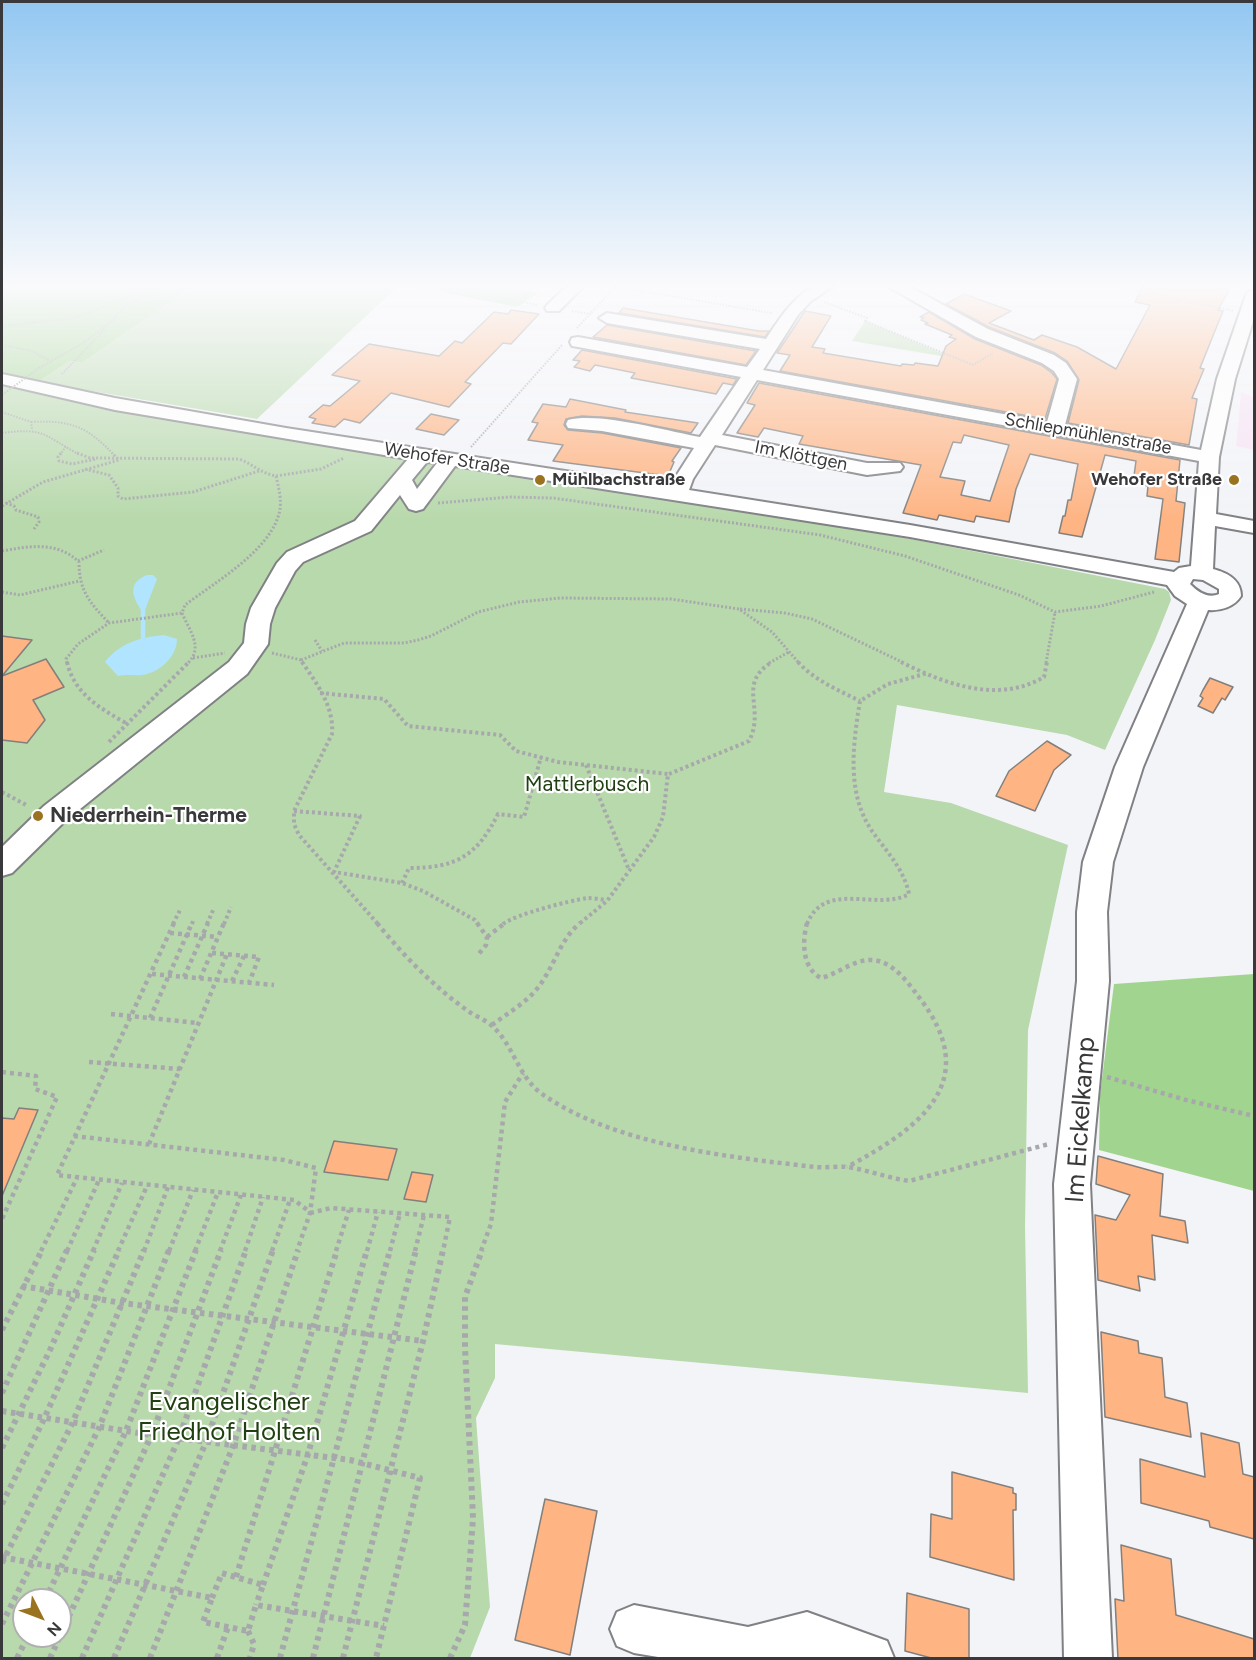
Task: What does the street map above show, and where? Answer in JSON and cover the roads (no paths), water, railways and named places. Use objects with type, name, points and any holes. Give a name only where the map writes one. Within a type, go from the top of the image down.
[{"type":"street","name":"Schliepmühlenstraße","points":[[705,364],[1209,457]]},
{"type":"street","points":[[677,494],[683,479],[757,364]]},
{"type":"street","points":[[1055,429],[1068,379],[1056,364]]},
{"type":"street","name":"Im Eickelkamp","points":[[1088,1659],[1072,1184],[1093,981],[1092,912],[1098,862],[1129,767],[1195,585],[1206,518],[1209,457],[1226,379],[1232,364]]},
{"type":"street","points":[[824,369],[965,398],[969,404],[967,412]]},
{"type":"street","name":"Wehofer Straße","points":[[2,379],[160,412],[422,456],[910,531],[1254,596]]},
{"type":"street","name":"Im Klöttgen","points":[[575,424],[602,424],[867,469],[893,467]]},
{"type":"street","points":[[2,865],[54,814],[225,679],[253,651],[263,608],[285,568],[295,557],[363,526],[422,456]]},
{"type":"street","points":[[402,480],[416,505],[455,460]]},
{"type":"street","points":[[1206,518],[1254,527]]},
{"type":"street","points":[[634,1629],[748,1651],[807,1636],[870,1659]]},
{"type":"water","points":[[147,575],[153,575],[157,579],[145,610],[142,611],[133,591],[136,582]]},
{"type":"water","points":[[164,635],[177,639],[176,646],[166,663],[155,671],[142,675],[118,676],[105,662],[117,650],[131,642]]},
{"type":"waterway","points":[[143,610],[143,638]]},
{"type":"place","name":"Mühlbachstraße","points":[[540,480]]},
{"type":"place","name":"Wehofer Straße","points":[[1234,480]]},
{"type":"place","name":"Niederrhein-Therme","points":[[38,816]]},
{"type":"park label","name":"Mattlerbusch","points":[[587,785]]},
{"type":"park label","name":"Evangelischer Friedhof Holten","points":[[229,1417]]}]
